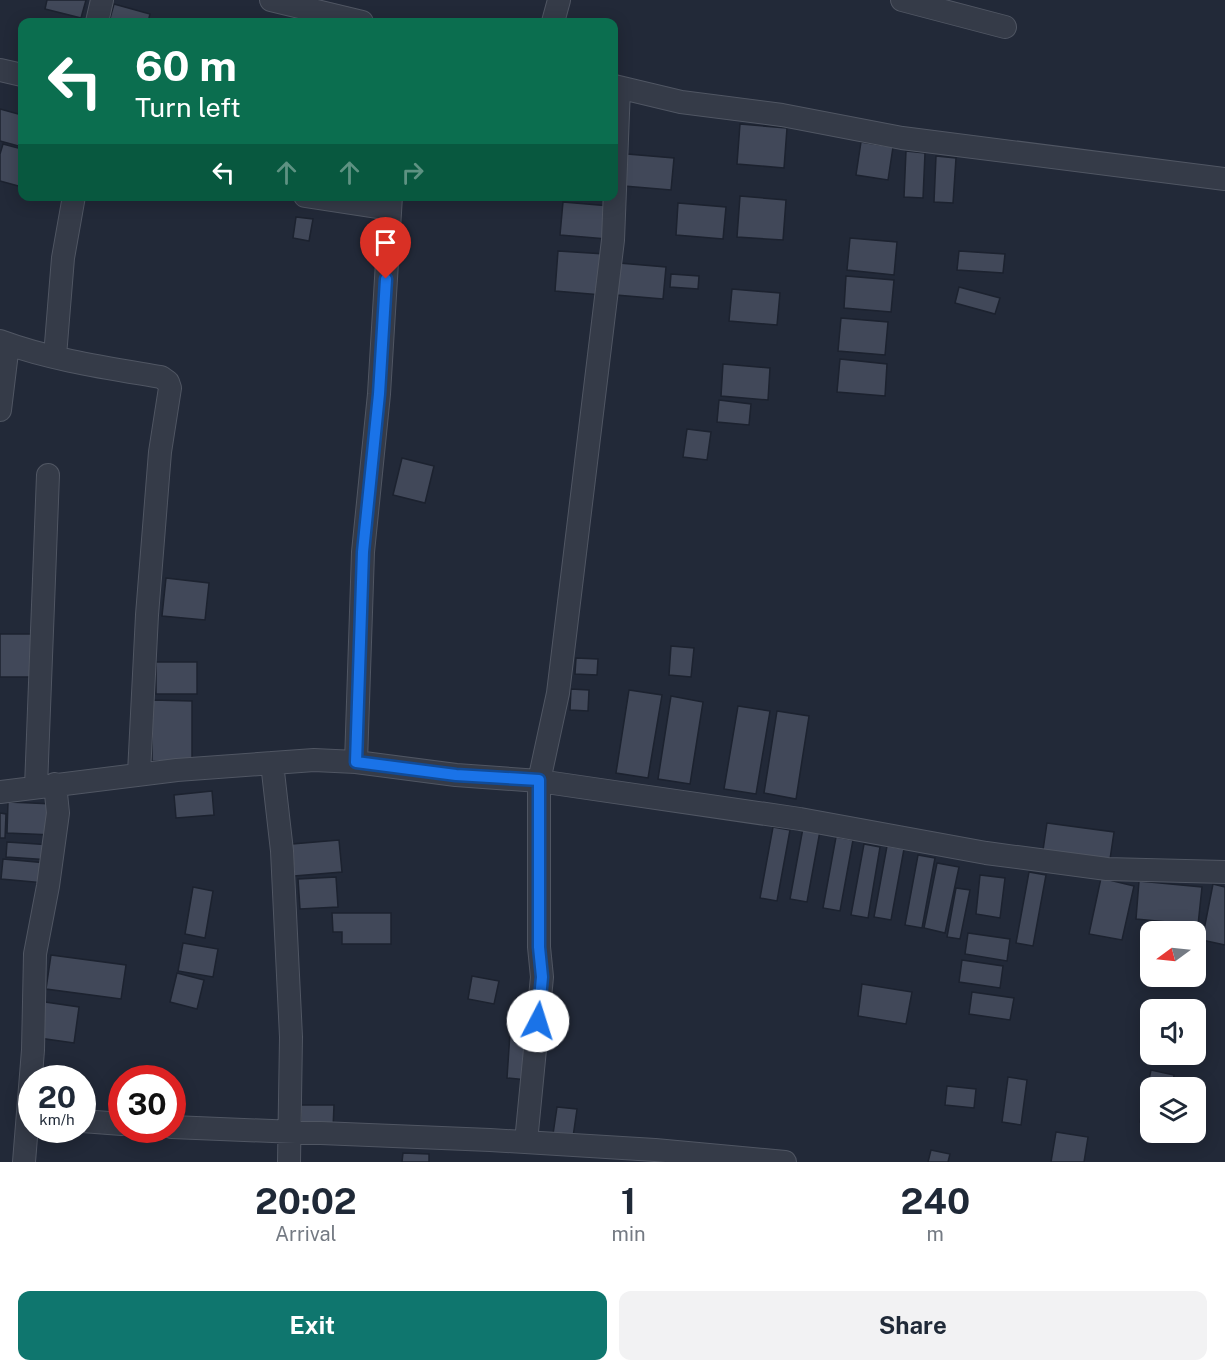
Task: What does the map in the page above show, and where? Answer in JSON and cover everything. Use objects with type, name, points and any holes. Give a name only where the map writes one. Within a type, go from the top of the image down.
[{"type":"street","points":[[98,18],[102,0]]},
{"type":"street","points":[[271,0],[345,18]]},
{"type":"street","points":[[554,18],[559,0]]},
{"type":"street","points":[[902,0],[1005,27]]},
{"type":"street","points":[[0,70],[18,74]]},
{"type":"street","points":[[618,87],[681,102],[783,116],[902,138],[1225,179]]},
{"type":"street","points":[[55,356],[63,258],[73,201]]},
{"type":"street","points":[[356,762],[363,552],[379,394],[390,203],[366,201]]},
{"type":"street","points":[[526,1142],[542,977],[539,947],[539,780],[558,693],[613,240],[614,201]]},
{"type":"street","points":[[0,410],[4,342],[101,367],[161,377],[168,382],[170,388],[160,452],[147,603],[140,774]]},
{"type":"street","points":[[32,1065],[35,954],[48,886],[58,813],[45,785],[48,475]]},
{"type":"street","points":[[0,792],[140,774],[314,760],[356,762],[456,775],[539,780],[800,819],[986,854],[1107,869],[1225,872]]},
{"type":"street","points":[[272,763],[282,850],[291,1037],[289,1162]]},
{"type":"street","points":[[186,1128],[526,1142],[655,1150],[785,1162]]},
{"type":"street","points":[[24,1162],[27,1143]]},
{"type":"building","points":[[47,0],[86,0],[81,18],[45,9]]},
{"type":"building","points":[[114,4],[150,14],[149,18],[110,18]]},
{"type":"building","points":[[0,109],[18,114],[18,146],[0,141]]},
{"type":"building","points":[[740,124],[787,128],[784,168],[737,164]]},
{"type":"building","points":[[861,142],[893,147],[888,180],[856,175]]},
{"type":"building","points":[[3,144],[18,148],[18,186],[0,181],[0,154]]},
{"type":"building","points":[[906,151],[925,153],[923,198],[904,197]]},
{"type":"building","points":[[627,154],[674,158],[671,190],[624,186]]},
{"type":"building","points":[[936,156],[956,158],[953,203],[934,202]]},
{"type":"building","points":[[740,196],[786,200],[783,240],[737,237]]},
{"type":"building","points":[[563,202],[610,206],[607,239],[560,235]]},
{"type":"building","points":[[678,203],[726,207],[723,239],[676,235]]},
{"type":"building","points":[[296,217],[313,219],[309,241],[293,238]]},
{"type":"building","points":[[850,238],[897,242],[894,275],[847,270]]},
{"type":"building","points":[[558,251],[605,254],[602,295],[555,291]]},
{"type":"building","points":[[959,251],[1005,254],[1003,273],[957,270]]},
{"type":"building","points":[[619,263],[666,267],[663,299],[616,295]]},
{"type":"building","points":[[671,274],[699,276],[698,289],[670,287]]},
{"type":"building","points":[[846,276],[894,280],[891,312],[844,308]]},
{"type":"building","points":[[959,287],[1000,298],[995,314],[955,303]]},
{"type":"building","points":[[732,289],[780,293],[777,325],[729,321]]},
{"type":"building","points":[[841,318],[888,322],[885,355],[838,351]]},
{"type":"building","points":[[840,359],[887,364],[885,396],[837,392]]},
{"type":"building","points":[[723,364],[770,368],[768,400],[721,396]]},
{"type":"building","points":[[719,400],[751,404],[749,425],[717,422]]},
{"type":"building","points":[[687,429],[711,432],[707,460],[683,457]]},
{"type":"building","points":[[402,458],[434,466],[425,503],[393,495]]},
{"type":"building","points":[[166,578],[209,583],[205,620],[162,616]]},
{"type":"building","points":[[0,634],[34,634],[34,677],[0,677]]},
{"type":"building","points":[[671,646],[694,648],[691,677],[669,675]]},
{"type":"building","points":[[576,658],[598,659],[597,675],[575,674]]},
{"type":"building","points":[[156,662],[197,662],[197,694],[156,694]]},
{"type":"building","points":[[571,689],[589,690],[588,711],[570,710]]},
{"type":"building","points":[[629,690],[662,695],[648,778],[616,773]]},
{"type":"building","points":[[671,696],[703,702],[690,784],[658,779]]},
{"type":"building","points":[[152,700],[192,701],[192,762],[152,761]]},
{"type":"building","points":[[738,706],[770,711],[756,794],[724,789]]},
{"type":"building","points":[[777,711],[809,716],[796,799],[764,793]]},
{"type":"building","points":[[212,791],[214,815],[176,818],[174,795]]},
{"type":"building","points":[[8,802],[54,804],[53,835],[7,833]]},
{"type":"building","points":[[0,813],[6,814],[5,838],[0,838]]},
{"type":"building","points":[[1047,823],[1114,832],[1109,866],[1042,857]]},
{"type":"building","points":[[773,827],[790,830],[777,901],[760,898]]},
{"type":"building","points":[[803,828],[820,831],[807,902],[790,899]]},
{"type":"building","points":[[836,837],[853,840],[840,911],[823,908]]},
{"type":"building","points":[[339,840],[342,872],[294,876],[292,844]]},
{"type":"building","points":[[7,842],[52,845],[51,860],[6,857]]},
{"type":"building","points":[[864,844],[880,847],[868,918],[851,915]]},
{"type":"building","points":[[887,846],[904,849],[891,920],[874,917]]},
{"type":"building","points":[[918,855],[935,858],[922,928],[905,925]]},
{"type":"building","points":[[3,859],[47,863],[45,883],[1,879]]},
{"type":"building","points":[[937,863],[959,867],[945,933],[924,928]]},
{"type":"building","points":[[1029,872],[1046,875],[1033,946],[1016,943]]},
{"type":"building","points":[[980,875],[1005,878],[1000,918],[976,914]]},
{"type":"building","points":[[336,877],[338,907],[300,909],[298,879]]},
{"type":"building","points":[[1101,878],[1134,886],[1122,940],[1089,934]]},
{"type":"building","points":[[1139,881],[1202,887],[1198,921],[1136,919]]},
{"type":"building","points":[[1213,884],[1225,887],[1225,945],[1206,941],[1206,921]]},
{"type":"building","points":[[193,887],[213,891],[205,938],[185,934]]},
{"type":"building","points":[[956,888],[970,890],[960,939],[947,937]]},
{"type":"building","points":[[332,913],[391,913],[391,944],[342,944],[342,932],[333,932]]},
{"type":"building","points":[[968,933],[1010,939],[1007,961],[965,954]]},
{"type":"building","points":[[183,943],[218,949],[213,977],[178,971]]},
{"type":"building","points":[[51,955],[126,965],[121,999],[46,989]]},
{"type":"building","points":[[962,960],[1003,966],[1000,988],[959,982]]},
{"type":"building","points":[[177,973],[204,980],[197,1009],[170,1002]]},
{"type":"building","points":[[472,976],[499,981],[494,1004],[468,999]]},
{"type":"building","points":[[862,984],[912,992],[906,1024],[858,1016]]},
{"type":"building","points":[[972,992],[1014,998],[1010,1020],[969,1014]]},
{"type":"building","points":[[45,1002],[79,1007],[74,1043],[39,1038]]},
{"type":"building","points":[[510,1033],[531,1034],[528,1080],[507,1078]]},
{"type":"building","points":[[1151,1070],[1174,1075],[1174,1077],[1150,1077]]},
{"type":"building","points":[[1008,1077],[1027,1080],[1021,1125],[1002,1122]]},
{"type":"building","points":[[947,1086],[976,1089],[974,1108],[945,1105]]},
{"type":"building","points":[[301,1105],[334,1105],[333,1129],[301,1129]]},
{"type":"building","points":[[557,1107],[577,1109],[572,1144],[552,1141]]},
{"type":"building","points":[[1056,1132],[1088,1137],[1084,1162],[1051,1162]]},
{"type":"building","points":[[931,1150],[950,1154],[948,1162],[928,1162]]},
{"type":"building","points":[[403,1153],[429,1154],[429,1162],[402,1162]]},
{"type":"route","points":[[386,279],[379,394],[363,552],[356,762],[456,775],[539,780],[539,947],[542,977],[538,1021]]}]
